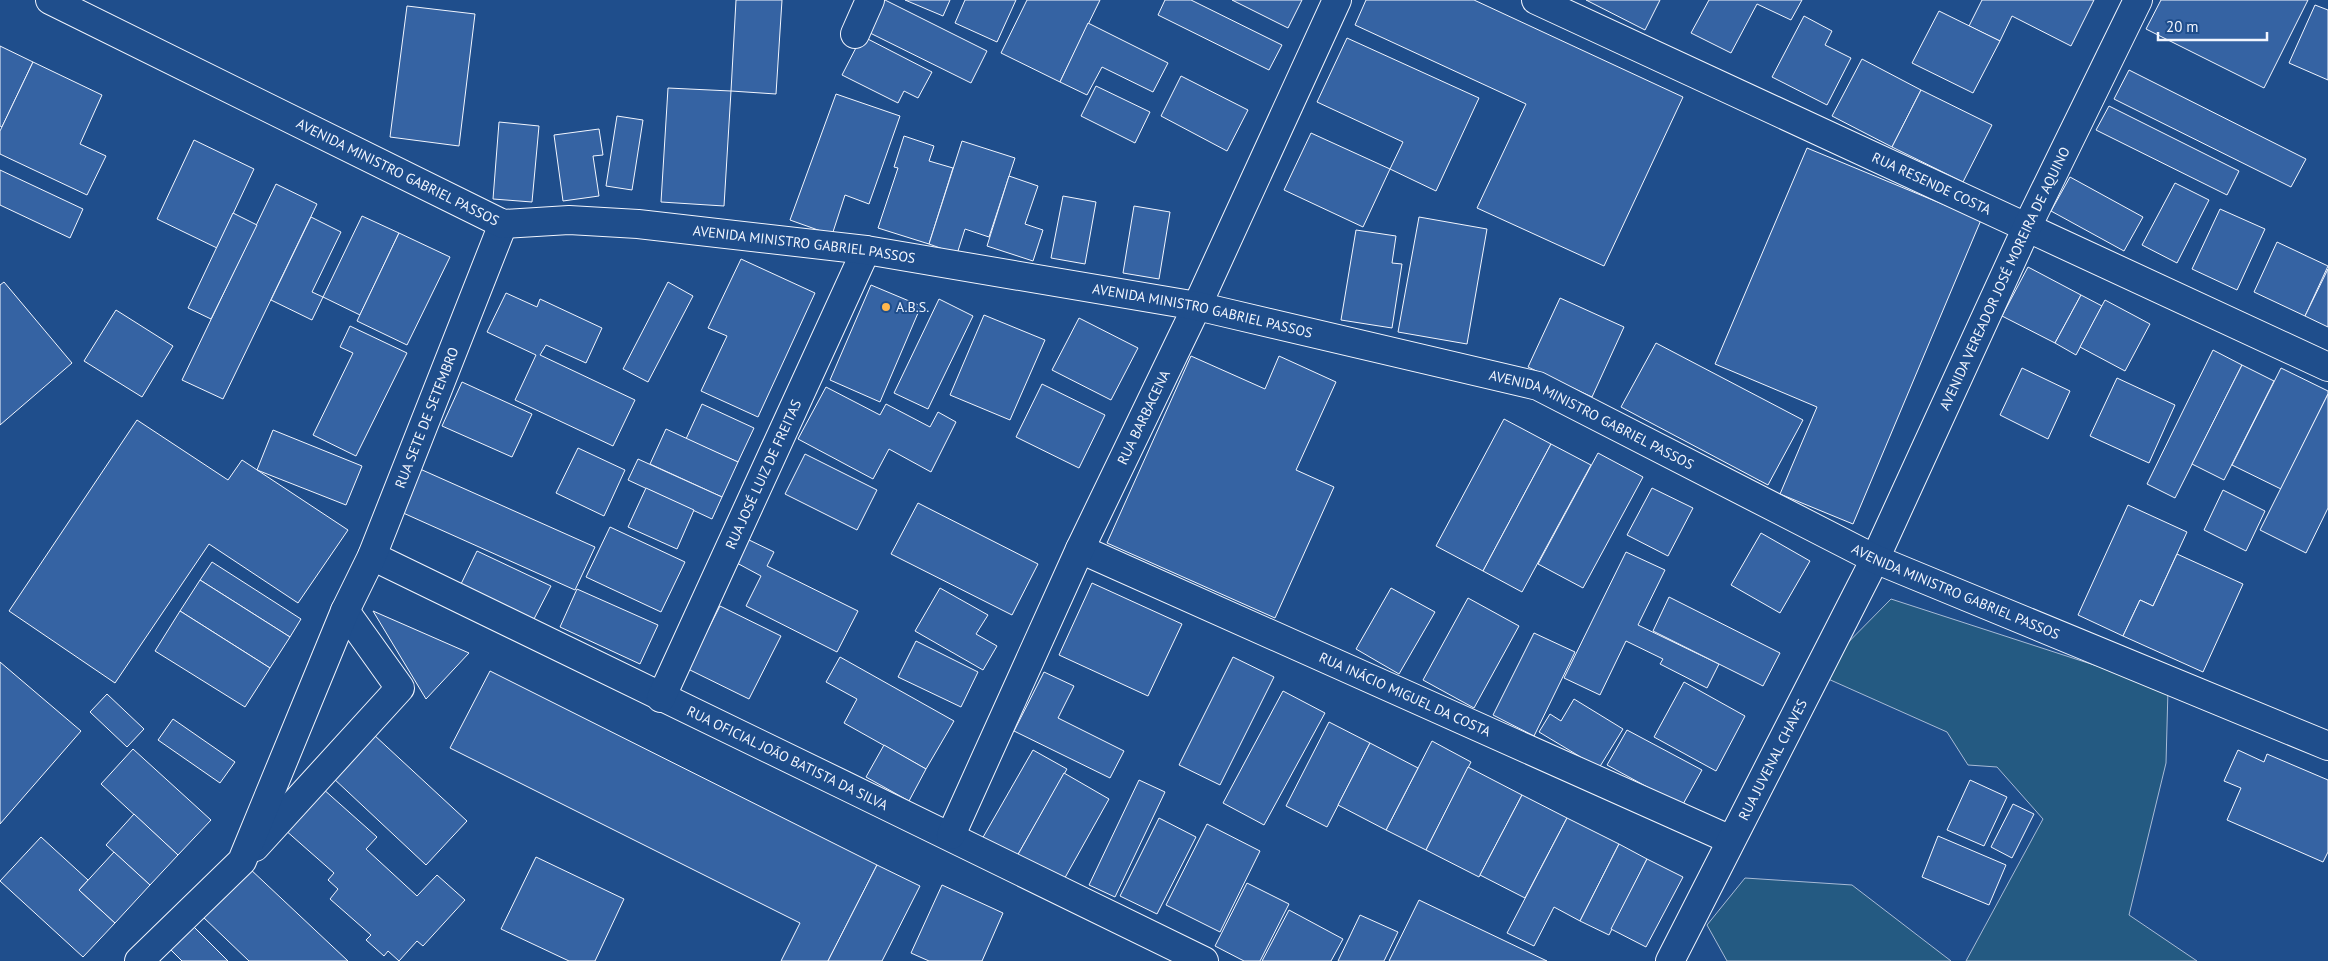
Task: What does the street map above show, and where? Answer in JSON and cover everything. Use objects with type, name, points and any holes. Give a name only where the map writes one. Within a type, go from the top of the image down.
[{"type":"street","name":"AVENIDA MINISTRO GABRIEL PASSOS","points":[[50,0],[503,224],[569,220],[638,224],[866,250],[1197,306],[1538,386],[1875,559],[2328,746]]},
{"type":"street","points":[[855,34],[870,0]]},
{"type":"street","name":"RUA BARBACENA","points":[[951,835],[1080,549],[1197,306],[1337,0]]},
{"type":"street","name":"RUA RESENDE COSTA","points":[[1536,0],[2328,367]]},
{"type":"street","name":"AVENIDA VEREADOR JOSÉ MOREIRA DE AQUINO","points":[[1875,559],[2027,227],[2138,0]]},
{"type":"street","name":"RUA SETE DE SETEMBRO","points":[[242,860],[345,611],[372,556],[503,224]]},
{"type":"street","name":"RUA JOSÉ LUIZ DE FREITAS","points":[[661,698],[866,250]]},
{"type":"street","name":"RUA INÁCIO MIGUEL DA COSTA","points":[[1080,549],[1731,840]]},
{"type":"street","name":"RUA OFICIAL JOÃO BATISTA DA SILVA","points":[[372,556],[661,698],[951,835],[1204,961]]},
{"type":"street","name":"RUA JUVENAL CHAVES","points":[[1670,961],[1875,559]]},
{"type":"street","name":"RUA SETE DE SETEMBRO","points":[[139,961],[242,860],[400,688],[345,611]]},
{"type":"shaded area","points":[[1891,599],[2168,689],[2166,763],[2129,915],[2197,961],[1966,961],[2043,819],[1997,767],[1968,765],[1947,732],[1817,674]]},
{"type":"shaded area","points":[[1745,878],[1852,885],[1951,961],[1727,961],[1707,925]]},
{"type":"building","points":[[736,0],[782,0],[776,94],[731,91]]},
{"type":"building","points":[[879,0],[885,0],[987,51],[971,83],[864,30]]},
{"type":"building","points":[[905,0],[950,0],[943,16]]},
{"type":"building","points":[[965,0],[1016,0],[997,42],[955,23]]},
{"type":"building","points":[[1027,0],[1100,0],[1060,82],[1001,53]]},
{"type":"building","points":[[1165,0],[1191,0],[1282,45],[1269,70],[1158,15]]},
{"type":"building","points":[[1232,0],[1302,0],[1288,28]]},
{"type":"building","points":[[1366,0],[1474,0],[1683,97],[1604,266],[1477,208],[1526,104],[1355,25]]},
{"type":"building","points":[[1586,0],[1660,0],[1645,30]]},
{"type":"building","points":[[1709,0],[1802,0],[1791,20],[1757,4],[1731,53],[1691,33]]},
{"type":"building","points":[[1982,0],[2094,0],[2071,46],[2012,16],[2000,41],[1969,26]]},
{"type":"building","points":[[2161,0],[2308,0],[2264,88],[2146,29]]},
{"type":"building","points":[[2315,5],[2328,10],[2328,80],[2289,63]]},
{"type":"building","points":[[407,6],[475,14],[459,146],[390,137]]},
{"type":"building","points":[[1939,11],[2000,41],[1973,93],[1912,63]]},
{"type":"building","points":[[1804,16],[1832,31],[1825,45],[1851,58],[1827,105],[1772,77]]},
{"type":"building","points":[[1088,23],[1168,63],[1153,92],[1102,67],[1087,95],[1060,82]]},
{"type":"building","points":[[862,36],[932,72],[918,98],[904,91],[898,103],[842,75]]},
{"type":"building","points":[[1347,38],[1479,98],[1436,191],[1390,169],[1403,142],[1317,102]]},
{"type":"building","points":[[0,46],[33,62],[2,127],[0,126]]},
{"type":"building","points":[[1862,59],[1921,90],[1892,147],[1832,116]]},
{"type":"building","points":[[33,62],[102,95],[80,144],[106,156],[87,195],[0,154],[0,131]]},
{"type":"building","points":[[2129,70],[2306,159],[2291,187],[2114,99]]},
{"type":"building","points":[[1181,76],[1248,110],[1227,151],[1161,116]]},
{"type":"building","points":[[1096,86],[1150,112],[1135,143],[1081,116]]},
{"type":"building","points":[[668,88],[731,91],[724,206],[661,202]]},
{"type":"building","points":[[1921,90],[1992,125],[1963,182],[1892,147]]},
{"type":"building","points":[[836,94],[900,116],[869,204],[845,195],[832,235],[790,220]]},
{"type":"building","points":[[2109,106],[2239,171],[2227,195],[2096,130]]},
{"type":"building","points":[[617,116],[643,120],[632,190],[606,186]]},
{"type":"building","points":[[499,122],[539,126],[532,202],[493,199]]},
{"type":"building","points":[[599,129],[603,155],[593,156],[599,196],[563,201],[554,135]]},
{"type":"building","points":[[1311,133],[1390,169],[1363,227],[1284,190]]},
{"type":"building","points":[[904,136],[934,146],[929,161],[953,168],[929,244],[878,228],[898,168],[894,167]]},
{"type":"building","points":[[194,140],[254,169],[217,248],[157,219]]},
{"type":"building","points":[[962,141],[1015,158],[989,237],[965,229],[957,254],[929,244]]},
{"type":"building","points":[[1807,148],[1981,220],[1853,524],[1780,494],[1817,407],[1715,364]]},
{"type":"building","points":[[0,170],[83,209],[70,238],[0,205]]},
{"type":"building","points":[[1009,176],[1038,186],[1025,224],[1043,230],[1033,261],[987,246]]},
{"type":"building","points":[[2070,177],[2143,217],[2124,251],[2051,211]]},
{"type":"building","points":[[2175,183],[2209,200],[2177,263],[2142,245]]},
{"type":"building","points":[[276,184],[317,204],[223,399],[182,380]]},
{"type":"building","points":[[1063,196],[1096,202],[1085,264],[1051,258]]},
{"type":"building","points":[[1134,206],[1170,212],[1159,279],[1123,273]]},
{"type":"building","points":[[2220,209],[2265,229],[2237,290],[2192,269]]},
{"type":"building","points":[[233,213],[257,225],[211,319],[188,308]]},
{"type":"building","points":[[362,216],[399,233],[360,315],[323,297]]},
{"type":"building","points":[[311,217],[341,232],[312,292],[323,297],[312,320],[271,300]]},
{"type":"building","points":[[1419,217],[1487,229],[1467,344],[1398,332]]},
{"type":"building","points":[[1356,230],[1396,236],[1392,263],[1402,264],[1392,328],[1341,320]]},
{"type":"building","points":[[399,233],[450,257],[407,345],[357,321]]},
{"type":"building","points":[[2277,242],[2328,266],[2305,316],[2254,292]]},
{"type":"building","points":[[741,259],[815,293],[758,417],[701,391],[727,336],[708,328]]},
{"type":"building","points":[[2028,267],[2081,295],[2055,343],[2002,316]]},
{"type":"building","points":[[2328,269],[2328,327],[2305,316]]},
{"type":"building","points":[[4,282],[72,363],[0,425],[0,285]]},
{"type":"building","points":[[668,282],[693,296],[648,382],[623,369]]},
{"type":"building","points":[[871,285],[921,306],[880,402],[830,380]]},
{"type":"building","points":[[506,293],[537,307],[540,299],[602,328],[586,363],[546,345],[540,355],[635,400],[613,446],[515,400],[536,355],[487,332]]},
{"type":"building","points":[[2081,295],[2102,306],[2076,355],[2055,343]]},
{"type":"building","points":[[1560,298],[1624,327],[1592,397],[1528,367]]},
{"type":"building","points":[[939,299],[973,316],[928,409],[894,393]]},
{"type":"building","points":[[2105,300],[2150,324],[2125,371],[2080,347]]},
{"type":"building","points":[[116,310],[173,346],[142,397],[84,361]]},
{"type":"building","points":[[984,315],[1045,340],[1010,420],[950,395]]},
{"type":"building","points":[[1079,318],[1138,348],[1111,400],[1052,370]]},
{"type":"building","points":[[350,326],[407,353],[356,456],[313,435],[353,353],[340,347]]},
{"type":"building","points":[[1656,343],[1803,420],[1768,485],[1621,407]]},
{"type":"building","points":[[2213,350],[2242,365],[2175,498],[2147,484]]},
{"type":"building","points":[[1191,356],[1265,389],[1279,356],[1336,382],[1296,470],[1334,487],[1275,618],[1107,543]]},
{"type":"building","points":[[2242,365],[2274,381],[2224,480],[2192,464]]},
{"type":"building","points":[[2022,368],[2070,391],[2048,439],[2000,415]]},
{"type":"building","points":[[2281,368],[2328,391],[2328,394],[2281,489],[2232,465]]},
{"type":"building","points":[[2117,378],[2175,405],[2149,463],[2090,436]]},
{"type":"building","points":[[462,382],[532,414],[512,457],[442,426]]},
{"type":"building","points":[[1042,384],[1105,415],[1079,468],[1016,437]]},
{"type":"building","points":[[826,387],[880,415],[886,404],[930,427],[938,412],[956,422],[931,472],[889,449],[873,479],[798,439]]},
{"type":"building","points":[[2328,394],[2328,508],[2306,553],[2260,530]]},
{"type":"building","points":[[702,404],[754,428],[738,462],[686,439]]},
{"type":"building","points":[[1504,419],[1551,444],[1483,571],[1436,546]]},
{"type":"building","points":[[137,420],[228,480],[242,460],[348,530],[298,603],[209,544],[115,683],[9,611]]},
{"type":"building","points":[[666,429],[738,462],[722,497],[650,464]]},
{"type":"building","points":[[273,430],[362,466],[346,505],[257,470]]},
{"type":"building","points":[[1551,444],[1591,465],[1522,592],[1483,571]]},
{"type":"building","points":[[578,448],[625,470],[604,516],[556,493]]},
{"type":"building","points":[[1598,453],[1643,477],[1583,588],[1538,564]]},
{"type":"building","points":[[805,454],[877,490],[857,530],[785,494]]},
{"type":"building","points":[[638,459],[722,497],[712,519],[628,480]]},
{"type":"building","points":[[420,469],[595,547],[575,590],[401,512]]},
{"type":"building","points":[[646,488],[694,510],[677,549],[628,527]]},
{"type":"building","points":[[1652,488],[1693,508],[1668,556],[1627,535]]},
{"type":"building","points":[[2223,490],[2265,511],[2246,551],[2204,530]]},
{"type":"building","points":[[918,503],[1038,564],[1012,615],[891,554]]},
{"type":"building","points":[[2128,505],[2187,532],[2153,606],[2140,600],[2123,636],[2078,615]]},
{"type":"building","points":[[610,527],[685,562],[661,612],[586,577]]},
{"type":"building","points":[[1761,533],[1810,561],[1780,613],[1731,585]]},
{"type":"building","points":[[747,539],[774,552],[767,566],[858,611],[837,652],[746,606],[761,576],[735,562]]},
{"type":"building","points":[[477,551],[551,586],[534,619],[461,584]]},
{"type":"building","points":[[1626,552],[1665,570],[1638,625],[1719,664],[1707,688],[1660,664],[1663,659],[1626,641],[1600,695],[1564,678]]},
{"type":"building","points":[[2177,554],[2243,584],[2203,672],[2123,636],[2140,600],[2153,606]]},
{"type":"building","points":[[212,562],[301,619],[290,637],[200,580]]},
{"type":"building","points":[[200,580],[290,637],[270,668],[180,611]]},
{"type":"building","points":[[1092,583],[1182,624],[1148,696],[1059,655]]},
{"type":"building","points":[[940,588],[988,615],[976,634],[997,646],[983,670],[915,631]]},
{"type":"building","points":[[1391,588],[1435,612],[1399,674],[1356,649]]},
{"type":"building","points":[[577,589],[658,625],[640,664],[560,627]]},
{"type":"building","points":[[1669,597],[1780,653],[1763,686],[1653,631]]},
{"type":"building","points":[[1468,598],[1519,626],[1474,708],[1423,680]]},
{"type":"building","points":[[720,606],[781,636],[749,699],[688,669]]},
{"type":"building","points":[[180,611],[270,668],[245,707],[155,651]]},
{"type":"building","points":[[373,611],[469,653],[426,699]]},
{"type":"building","points":[[1534,633],[1575,652],[1534,736],[1493,715]]},
{"type":"building","points":[[916,641],[978,672],[961,707],[898,677]]},
{"type":"building","points":[[840,657],[954,721],[926,769],[844,723],[857,699],[826,682]]},
{"type":"building","points":[[1233,657],[1274,677],[1220,785],[1179,765]]},
{"type":"building","points":[[0,662],[81,731],[0,824]]},
{"type":"building","points":[[490,671],[877,865],[828,961],[781,961],[800,923],[450,748]]},
{"type":"building","points":[[1044,672],[1074,686],[1058,718],[1124,751],[1110,778],[1014,731]]},
{"type":"building","points":[[1684,682],[1745,716],[1716,771],[1654,737]]},
{"type":"building","points":[[1283,691],[1325,713],[1264,825],[1223,803]]},
{"type":"building","points":[[107,694],[144,729],[127,747],[90,712]]},
{"type":"building","points":[[1574,699],[1623,729],[1599,768],[1539,732],[1550,714],[1561,721]]},
{"type":"building","points":[[173,719],[235,762],[220,783],[158,740]]},
{"type":"building","points":[[1329,722],[1370,743],[1327,827],[1286,806]]},
{"type":"building","points":[[1627,730],[1702,770],[1682,806],[1607,765]]},
{"type":"building","points":[[373,734],[467,821],[426,865],[332,777]]},
{"type":"building","points":[[1432,741],[1471,762],[1426,850],[1386,830]]},
{"type":"building","points":[[1370,743],[1418,768],[1386,830],[1338,805]]},
{"type":"building","points":[[884,745],[926,769],[909,801],[866,777]]},
{"type":"building","points":[[133,749],[211,820],[178,855],[101,784]]},
{"type":"building","points":[[1033,750],[1067,769],[1016,858],[982,839]]},
{"type":"building","points":[[2238,750],[2264,762],[2267,754],[2328,780],[2328,852],[2323,862],[2227,820],[2241,788],[2224,781]]},
{"type":"building","points":[[1468,767],[1522,795],[1479,877],[1426,850]]},
{"type":"building","points":[[1064,773],[1109,799],[1062,883],[1016,858]]},
{"type":"building","points":[[1139,780],[1165,792],[1115,897],[1089,885]]},
{"type":"building","points":[[1970,780],[2007,797],[1984,846],[1947,830]]},
{"type":"building","points":[[322,788],[377,837],[366,849],[417,896],[437,875],[465,900],[423,946],[417,941],[399,961],[388,951],[384,956],[366,940],[371,935],[330,899],[338,889],[328,880],[334,873],[284,829]]},
{"type":"building","points":[[1522,795],[1567,818],[1525,898],[1480,875]]},
{"type":"building","points":[[2013,804],[2034,814],[2012,858],[1991,847]]},
{"type":"building","points":[[134,814],[178,855],[150,885],[106,845]]},
{"type":"building","points":[[1159,818],[1196,837],[1157,914],[1120,896]]},
{"type":"building","points":[[1567,818],[1619,844],[1580,921],[1554,907],[1534,946],[1507,933]]},
{"type":"building","points":[[1207,824],[1260,851],[1220,932],[1166,905]]},
{"type":"building","points":[[1938,836],[2006,865],[1989,905],[1922,877]]},
{"type":"building","points":[[41,837],[88,880],[79,890],[115,923],[83,957],[0,881]]},
{"type":"building","points":[[1619,844],[1647,859],[1609,935],[1580,921]]},
{"type":"building","points":[[114,852],[150,885],[115,923],[79,890]]},
{"type":"building","points":[[536,857],[624,899],[595,961],[569,961],[501,929]]},
{"type":"building","points":[[1647,859],[1683,877],[1646,947],[1611,929]]},
{"type":"building","points":[[877,865],[920,886],[882,961],[828,961]]},
{"type":"building","points":[[249,868],[348,961],[249,961],[202,916]]},
{"type":"building","points":[[1247,883],[1289,904],[1260,961],[1244,961],[1215,946]]},
{"type":"building","points":[[942,885],[1003,913],[982,961],[929,961],[911,953]]},
{"type":"building","points":[[1419,900],[1547,961],[1389,961]]},
{"type":"building","points":[[1289,910],[1343,939],[1331,961],[1262,961]]},
{"type":"building","points":[[1360,915],[1398,932],[1384,961],[1338,961]]},
{"type":"building","points":[[190,923],[228,961],[182,961],[167,946]]},
{"type":"place","name":"A.B.S.","points":[[886,307]]}]
